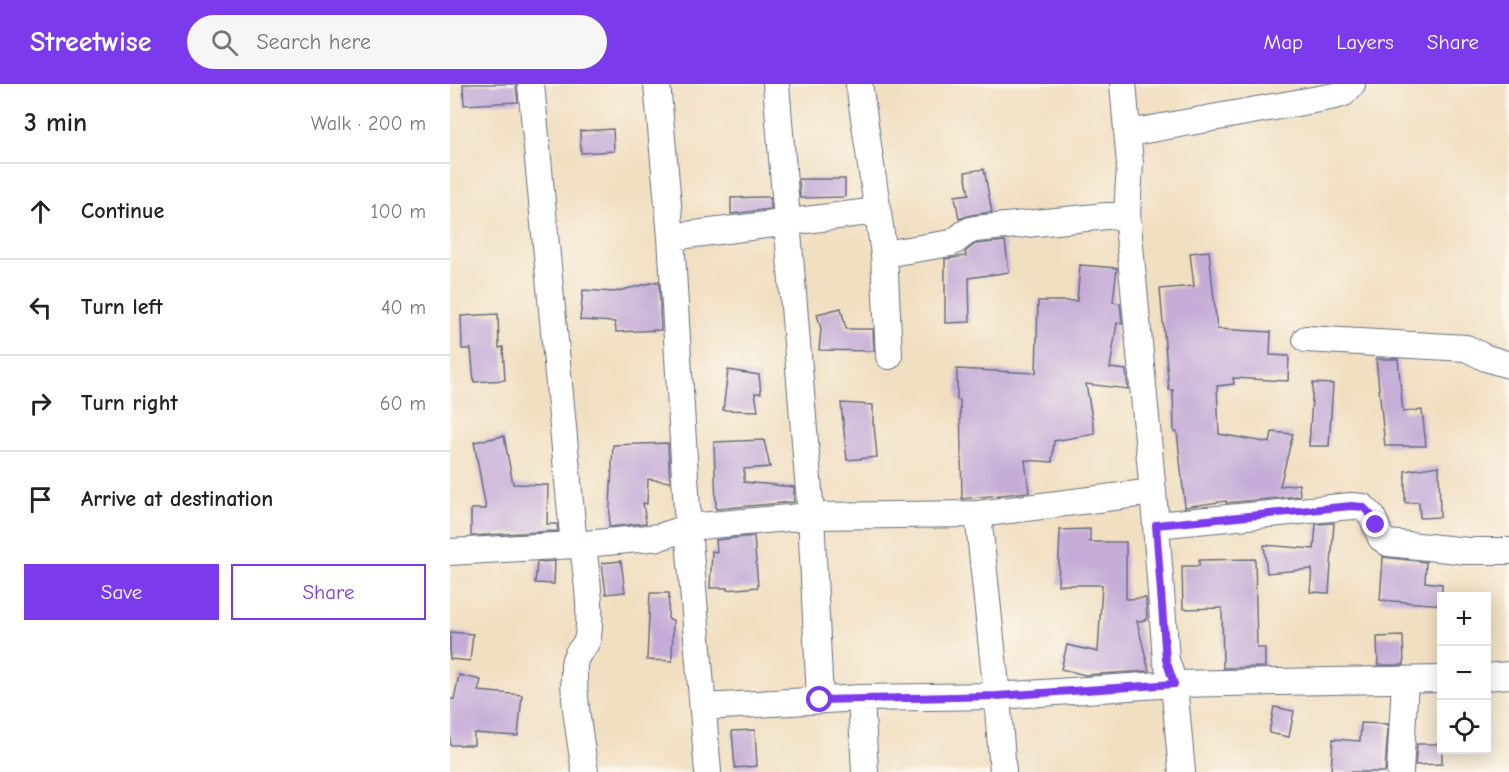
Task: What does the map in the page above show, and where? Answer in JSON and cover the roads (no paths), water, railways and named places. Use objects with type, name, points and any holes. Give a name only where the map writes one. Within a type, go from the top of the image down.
[{"type":"street","points":[[531,84],[578,545],[589,614],[588,640],[577,653],[574,668],[576,719],[585,772]]},
{"type":"street","points":[[657,84],[671,237],[688,527],[708,772]]},
{"type":"street","points":[[776,84],[812,516],[820,700]]},
{"type":"street","points":[[859,84],[884,254],[889,356]]},
{"type":"street","points":[[1123,84],[1130,164],[1127,214],[1166,660],[1174,684],[1182,772]]},
{"type":"street","points":[[1129,133],[1335,96],[1344,93],[1352,84]]},
{"type":"street","points":[[671,237],[877,211]]},
{"type":"street","points":[[884,254],[951,243],[965,231],[975,229],[1127,214]]},
{"type":"street","points":[[1306,339],[1466,348],[1486,358],[1509,365]]},
{"type":"street","points":[[450,552],[578,545],[660,537],[688,527],[812,516],[978,514],[1153,492]]},
{"type":"street","points":[[1156,525],[1351,506],[1363,507],[1372,516],[1381,538],[1388,543],[1468,551],[1509,551]]},
{"type":"street","points":[[978,514],[1003,772]]},
{"type":"street","points":[[1491,676],[1509,675]]},
{"type":"street","points":[[704,707],[861,698],[997,696],[1174,684],[1437,679]]},
{"type":"street","points":[[1400,772],[1405,680]]},
{"type":"street","points":[[861,698],[865,772]]}]
